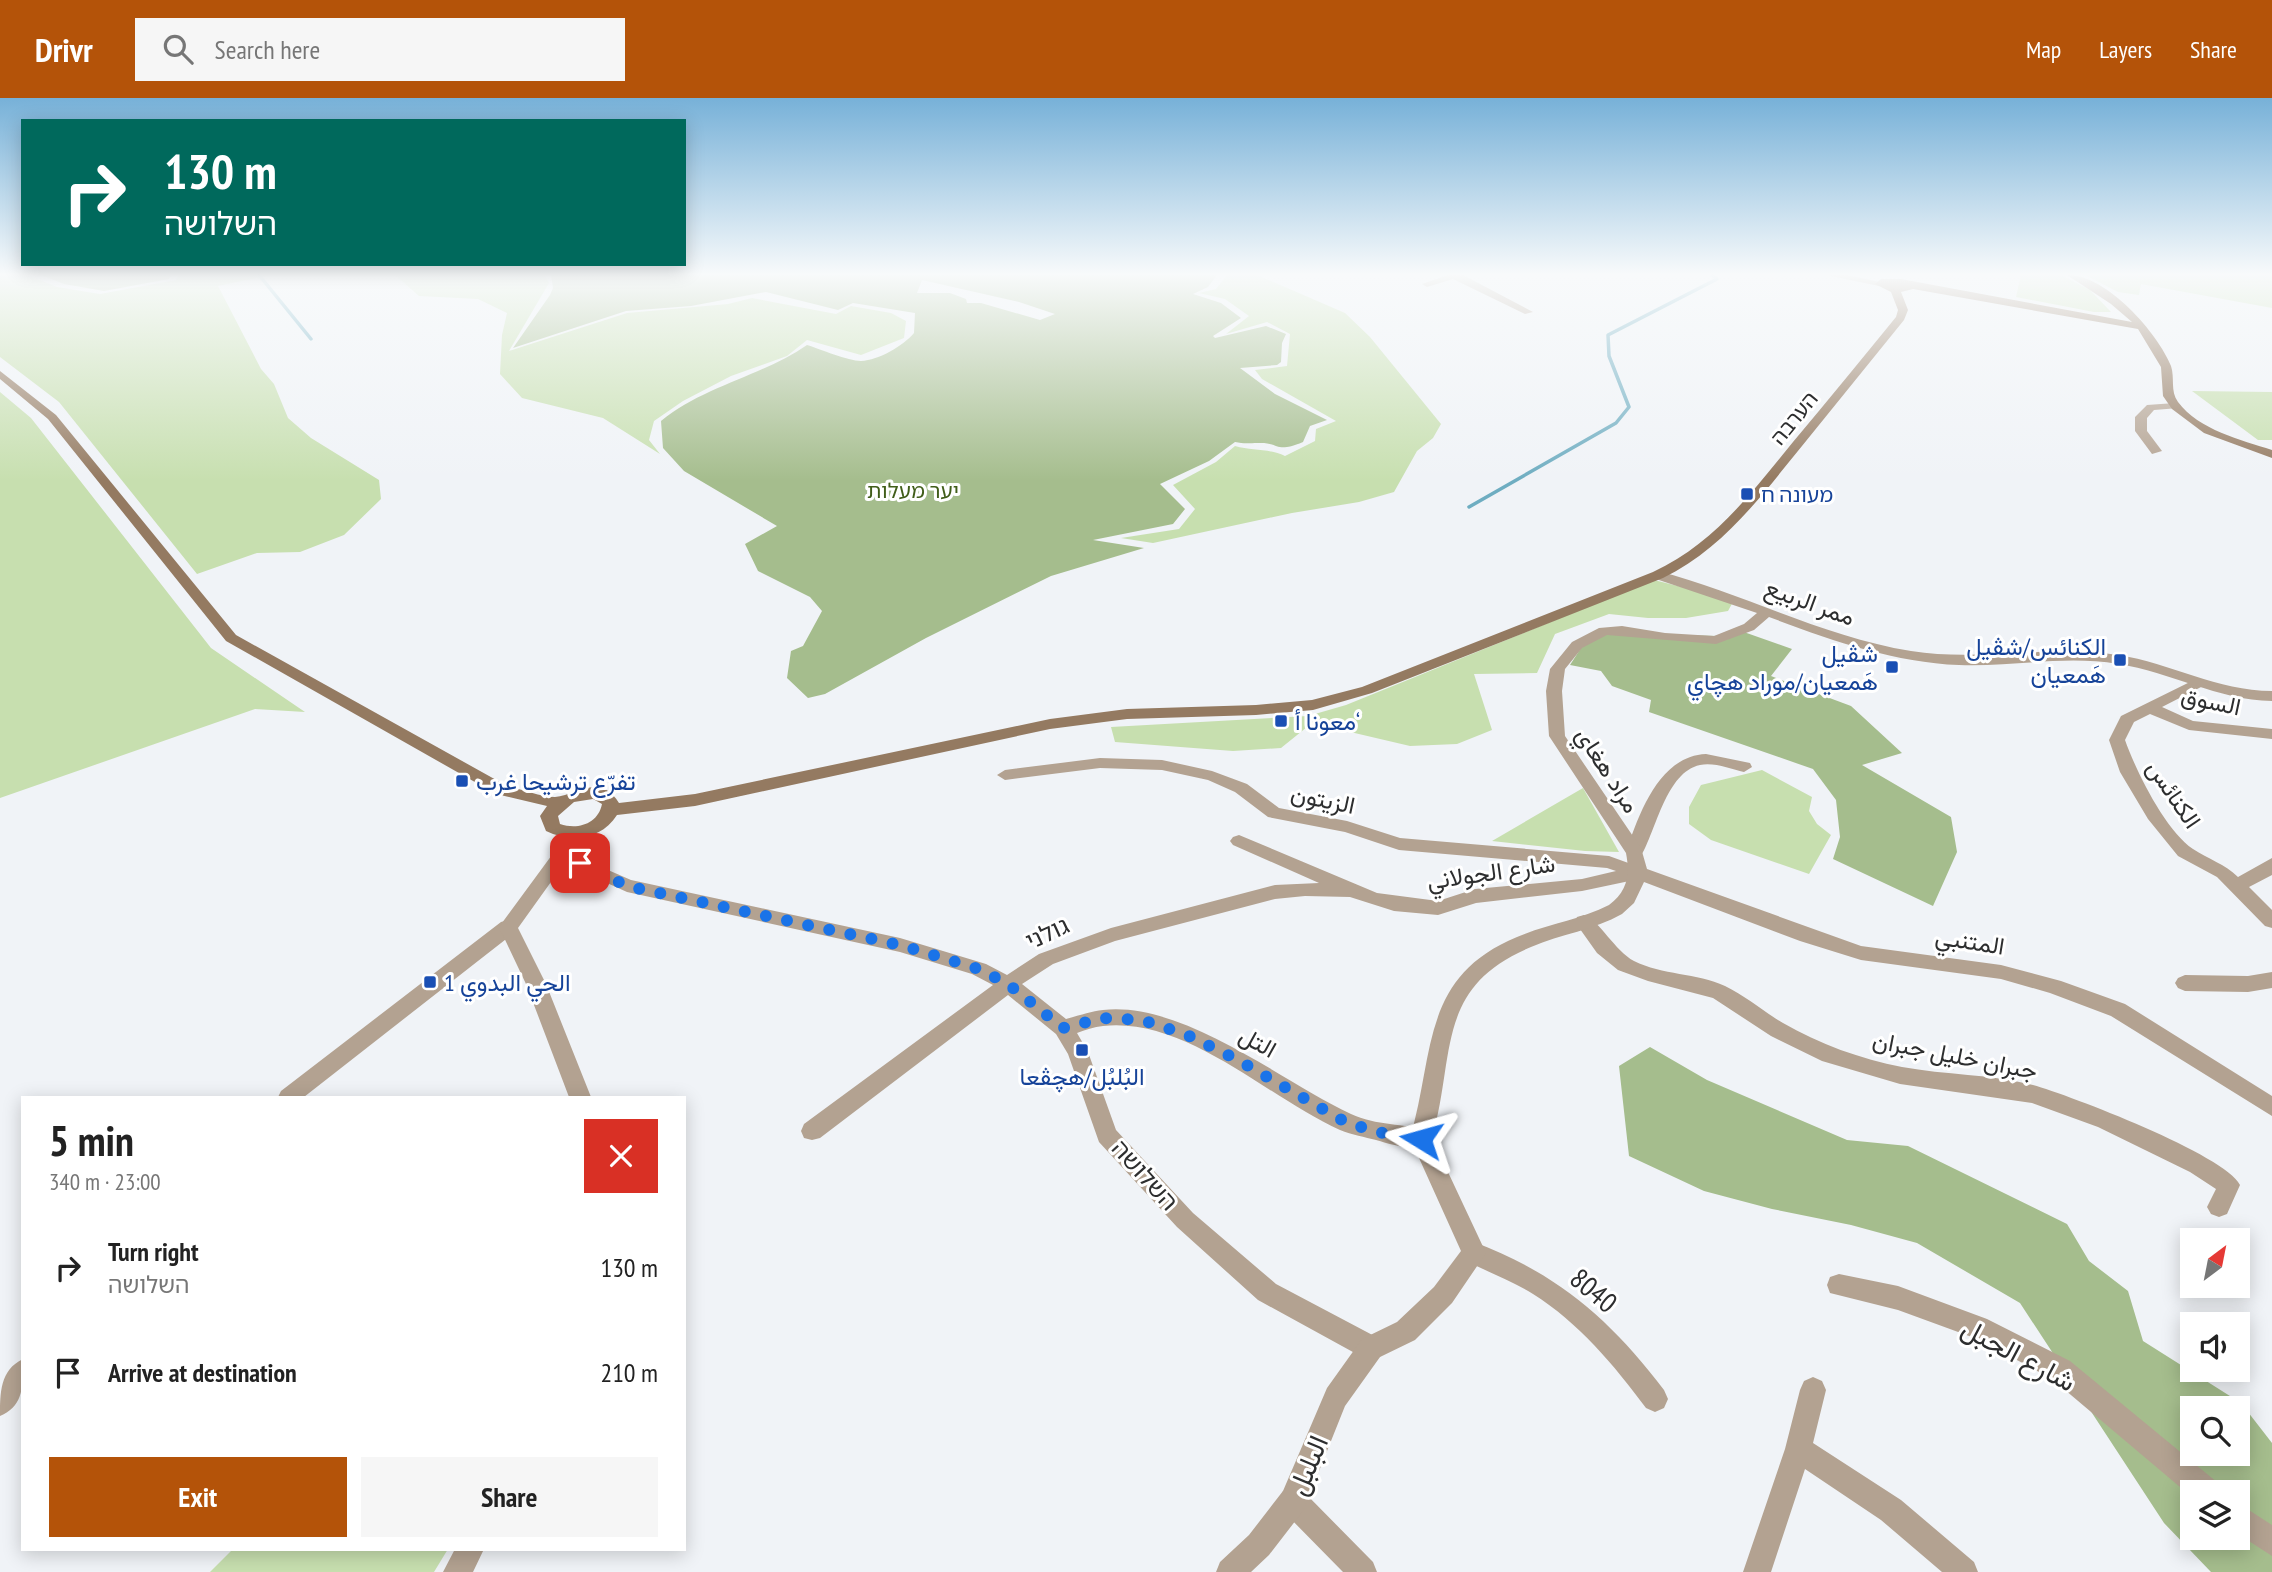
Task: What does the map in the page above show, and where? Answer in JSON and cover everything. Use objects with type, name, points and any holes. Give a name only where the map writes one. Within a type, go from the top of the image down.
[{"type":"main road","name":"הערבה","points":[[1658,575],[1687,562],[1723,532],[1880,344]]},
{"type":"main road","points":[[2152,344],[2167,370],[2166,393],[2175,406],[2204,427],[2272,454]]},
{"type":"main road","points":[[0,374],[52,416],[231,638],[502,790],[559,803]]},
{"type":"main road","points":[[611,810],[695,800],[1050,724],[1127,714],[1256,710],[1313,705],[1367,690],[1658,575]]},
{"type":"main road","points":[[595,793],[608,799],[611,810],[603,822],[577,833],[566,833],[552,827],[549,816],[559,803],[576,795],[595,793]]},
{"type":"street","points":[[2156,451],[2141,431],[2141,417],[2151,407],[2175,406]]},
{"type":"street","name":"ممر الربيع","points":[[1658,575],[1679,585],[1725,595],[1839,639],[1936,659],[1972,661],[2026,656],[2091,656],[2127,661],[2198,683]]},
{"type":"street","name":"مراد هغاي","points":[[1637,863],[1557,736],[1554,691],[1558,669],[1577,645],[1604,631],[1622,630],[1665,637],[1716,640],[1749,627],[1766,612]]},
{"type":"street","name":"السوق","points":[[2148,707],[2198,683],[2248,695],[2272,696]]},
{"type":"street","name":"السوق","points":[[2148,707],[2189,725],[2272,734]]},
{"type":"street","name":"الكنائس","points":[[2148,707],[2127,719],[2117,740],[2128,772],[2154,815],[2184,852],[2223,873],[2272,921]]},
{"type":"street","points":[[1371,1348],[1406,1331],[1443,1296],[1474,1252],[1421,1139],[1431,1104],[1432,1080],[1442,1032],[1454,999],[1473,973],[1496,955],[1535,937],[1606,914],[1623,903],[1654,804],[1677,771],[1693,761],[1719,761],[1744,766]]},
{"type":"street","name":"الزيتون","points":[[1005,775],[1100,763],[1162,765],[1212,776],[1241,788],[1274,813],[1347,827],[1399,844],[1637,863]]},
{"type":"street","points":[[290,1096],[508,927],[577,833]]},
{"type":"street","points":[[1239,841],[1314,871],[1350,890]]},
{"type":"street","name":"השלושה","points":[[562,856],[627,886],[900,945],[979,969],[1008,984],[1063,1028],[1078,1052],[1107,1135],[1185,1220],[1267,1292],[1371,1348]]},
{"type":"street","name":"شارع الجولاني","points":[[1350,890],[1394,904],[1438,908],[1475,896],[1582,886],[1637,863]]},
{"type":"street","name":"المتنبي","points":[[1637,863],[1807,936],[1861,953],[2001,972],[2054,986],[2118,1010],[2272,1107]]},
{"type":"street","points":[[2235,887],[2270,868],[2272,864]]},
{"type":"street","name":"גולני","points":[[812,1131],[1008,984],[1046,959],[1111,935],[1275,892],[1305,889],[1350,890]]},
{"type":"street","name":"جبران خليل جبران","points":[[1584,922],[1604,948],[1625,965],[1648,974],[1719,992],[1778,1030],[1829,1055],[1900,1075],[2032,1094],[2106,1120],[2198,1166],[2228,1185],[2219,1207]]},
{"type":"street","points":[[508,927],[536,984],[580,1096]]},
{"type":"street","points":[[2185,983],[2248,984],[2272,980]]},
{"type":"street","name":"التل","points":[[1063,1028],[1103,1018],[1142,1020],[1187,1035],[1236,1059],[1347,1123],[1394,1136],[1421,1139]]},
{"type":"street","name":"8040","points":[[1474,1252],[1541,1286],[1574,1309],[1621,1354],[1655,1399]]},
{"type":"street","name":"شارع الجبل","points":[[1839,1285],[1898,1297],[1987,1331],[2061,1370],[2192,1480]]},
{"type":"street","name":"البلبل","points":[[1230,1572],[1259,1545],[1293,1501],[1336,1397],[1371,1348]]},
{"type":"street","points":[[0,1403],[21,1375]]},
{"type":"street","points":[[1757,1572],[1798,1449],[1813,1390]]},
{"type":"street","points":[[1798,1449],[1891,1510],[1964,1572]]},
{"type":"street","points":[[1293,1501],[1363,1572]]},
{"type":"street","points":[[2250,1526],[2272,1542]]},
{"type":"street","points":[[457,1572],[469,1551]]},
{"type":"green space","points":[[0,344],[248,344],[261,369],[274,384],[288,418],[311,438],[379,480],[381,499],[344,535],[300,552],[257,553],[197,574],[59,402],[0,357]]},
{"type":"green space","points":[[502,344],[513,344],[509,351],[531,344],[802,344],[787,356],[731,376],[683,401],[654,421],[649,440],[660,454],[603,418],[522,398],[500,374]]},
{"type":"green space","points":[[821,344],[889,344],[861,355]]},
{"type":"green space","name":"יער מעלות","points":[[901,344],[1282,344],[1281,362],[1277,365],[1240,368],[1275,394],[1327,420],[1310,426],[1303,442],[1287,447],[1235,442],[1209,461],[1160,484],[1185,509],[1173,524],[1093,540],[1144,548],[1051,576],[926,638],[825,694],[808,698],[787,678],[791,651],[803,646],[822,611],[810,597],[758,571],[745,544],[777,526],[684,471],[663,448],[661,421],[696,399],[790,356],[807,345],[861,361],[883,355]]},
{"type":"green space","points":[[1289,344],[1376,344],[1441,424],[1433,438],[1417,451],[1394,492],[1359,502],[1292,513],[1153,543],[1121,538],[1179,529],[1195,509],[1173,485],[1216,462],[1235,446],[1285,456],[1315,441],[1316,429],[1336,421],[1262,379],[1255,370],[1287,366]]},
{"type":"green space","points":[[2192,391],[2272,392],[2272,440],[2258,440]]},
{"type":"green space","points":[[0,392],[31,418],[211,648],[305,712],[255,709],[0,798]]},
{"type":"green space","points":[[1654,580],[1734,600],[1728,611],[1686,618],[1609,614],[1555,634],[1537,673],[1474,674],[1492,730],[1457,744],[1410,746],[1312,723],[1281,748],[1233,751],[1115,742],[1111,727],[1308,716],[1346,705]]},
{"type":"green space","points":[[1741,631],[1792,649],[1771,676],[1851,706],[1902,753],[1862,765],[1951,817],[1957,852],[1933,906],[1833,859],[1840,837],[1836,800],[1813,769],[1649,712],[1651,700],[1612,686],[1601,671],[1570,665],[1581,648],[1600,633],[1719,636]]},
{"type":"green space","points":[[1762,770],[1812,797],[1809,811],[1817,824],[1831,835],[1809,874],[1711,840],[1689,824],[1689,807],[1701,785]]},
{"type":"green space","points":[[1583,788],[1619,852],[1492,841]]},
{"type":"green space","points":[[1650,1047],[1707,1080],[1847,1140],[1908,1146],[2067,1224],[2089,1261],[2128,1291],[2143,1341],[2180,1364],[2180,1382],[2208,1382],[2230,1396],[2180,1396],[2180,1466],[2250,1466],[2250,1415],[2272,1443],[2272,1572],[2211,1572],[2190,1550],[2250,1550],[2250,1480],[2180,1480],[2180,1540],[2164,1523],[2020,1303],[1917,1243],[1704,1191],[1629,1156],[1619,1066]]},
{"type":"green space","points":[[231,1551],[447,1551],[434,1572],[210,1572]]},
{"type":"waterway","points":[[1469,507],[1616,423],[1629,407],[1609,356],[1608,344]]},
{"type":"place","name":"מעונה ח","points":[[1747,494]]},
{"type":"place","name":"الكنائس/شڤيل هَمعيان","points":[[2120,660]]},
{"type":"place","name":"شڤيل هَمعيان/موراد هچاي","points":[[1892,667]]},
{"type":"place","name":"معونا أ‘","points":[[1281,721]]},
{"type":"place","name":"تفرّع ترشيحا غرب","points":[[462,781]]},
{"type":"place","name":"الحي البدوي 1","points":[[430,982]]},
{"type":"place","name":"البُلبُل/هچڤعا","points":[[1082,1050]]},
{"type":"route","points":[[580,863],[627,886],[900,945],[979,969],[1008,984],[1063,1028],[1103,1018],[1142,1020],[1187,1035],[1236,1059],[1347,1123],[1394,1136],[1421,1139]]}]
